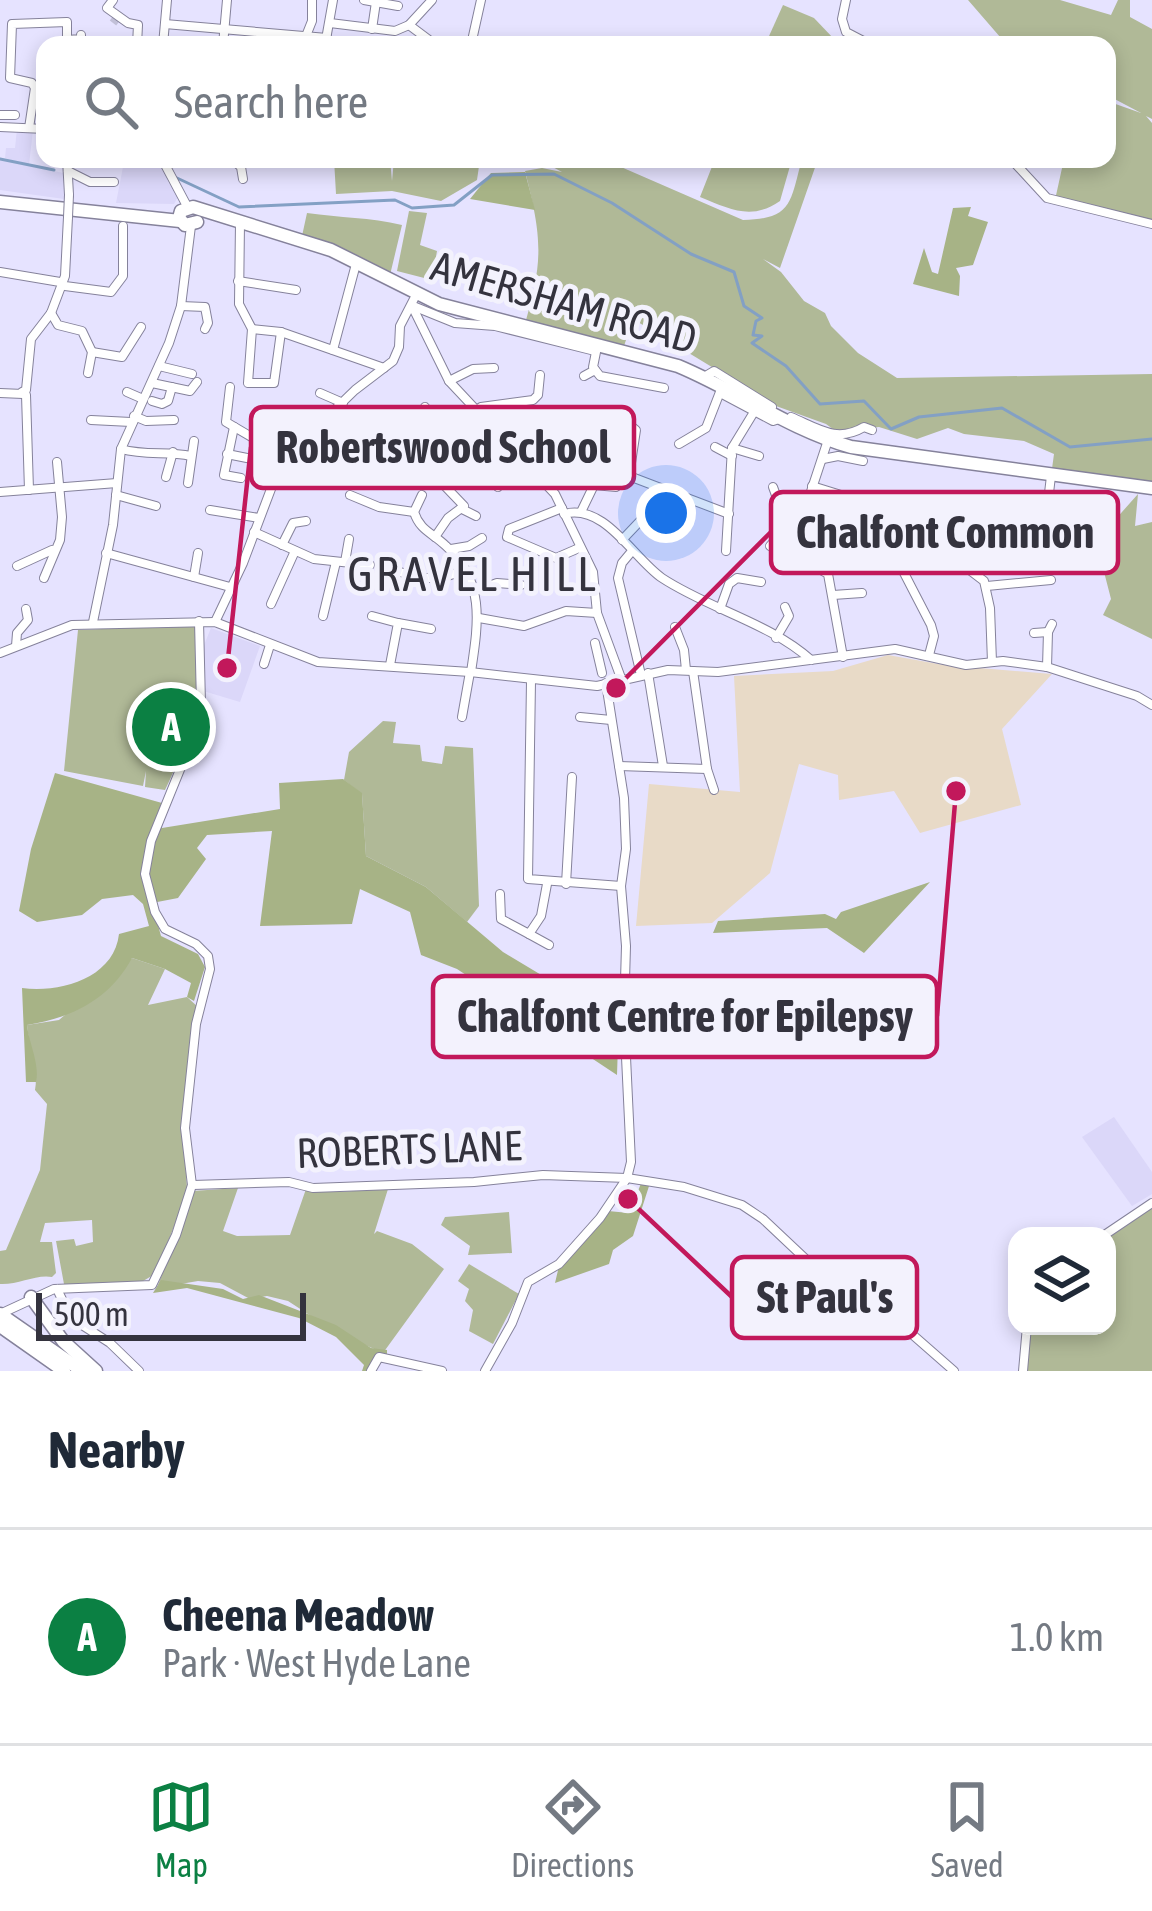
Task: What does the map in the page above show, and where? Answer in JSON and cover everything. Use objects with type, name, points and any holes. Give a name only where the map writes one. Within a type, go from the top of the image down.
[{"type":"highway","name":"AMERSHAM ROAD","points":[[0,199],[240,223],[331,250],[414,300],[678,366],[828,440],[1152,488]]},
{"type":"highway","points":[[31,1297],[69,1347],[96,1371]]},
{"type":"highway","points":[[0,1314],[82,1371]]},
{"type":"highway","points":[[0,1326],[64,1371]]},
{"type":"street","points":[[112,0],[107,8],[138,25],[137,36]]},
{"type":"street","points":[[164,36],[167,0]]},
{"type":"street","points":[[224,36],[227,0]]},
{"type":"street","points":[[165,24],[306,36],[312,21],[311,0]]},
{"type":"street","points":[[327,36],[333,0]]},
{"type":"street","points":[[364,0],[392,3]]},
{"type":"street","points":[[330,23],[395,32],[409,25],[432,0]]},
{"type":"street","points":[[473,36],[481,0]]},
{"type":"street","points":[[846,0],[842,19],[846,32],[854,36]]},
{"type":"street","points":[[372,29],[376,2]]},
{"type":"street","points":[[29,128],[34,85],[10,78],[12,24],[67,22],[67,36]]},
{"type":"street","points":[[409,25],[424,36]]},
{"type":"street","points":[[270,32],[270,36]]},
{"type":"street","points":[[32,105],[36,105]]},
{"type":"street","points":[[15,115],[0,115],[0,127],[36,128]]},
{"type":"street","points":[[93,622],[121,449],[132,419],[148,400],[181,306],[189,216],[166,168]]},
{"type":"street","points":[[242,168],[243,179]]},
{"type":"street","points":[[1019,168],[1047,198],[1152,224]]},
{"type":"street","points":[[68,171],[85,180],[114,182]]},
{"type":"street","points":[[28,490],[25,393],[31,339],[51,313],[63,284],[68,171]]},
{"type":"street","points":[[240,223],[239,304],[252,328],[248,382],[274,383],[281,332]]},
{"type":"street","points":[[111,292],[123,276],[123,226]]},
{"type":"street","points":[[334,350],[356,264]]},
{"type":"street","points":[[0,272],[111,292]]},
{"type":"street","points":[[238,281],[296,290]]},
{"type":"street","points":[[111,292],[117,303]]},
{"type":"street","points":[[414,300],[449,381],[545,482],[563,511],[593,572],[597,613],[621,678]]},
{"type":"street","points":[[215,622],[291,452],[386,368],[399,346],[400,326],[414,300]]},
{"type":"street","points":[[181,306],[205,307],[205,329]]},
{"type":"street","points":[[51,313],[58,325],[82,331],[92,352],[88,373]]},
{"type":"street","points":[[92,352],[122,357],[141,327]]},
{"type":"street","points":[[252,328],[281,332],[386,368]]},
{"type":"street","points":[[595,370],[596,348]]},
{"type":"street","points":[[152,383],[190,391],[194,378],[159,366]]},
{"type":"street","points":[[678,366],[773,422],[779,419]]},
{"type":"street","points":[[449,381],[473,369],[494,368]]},
{"type":"street","points":[[584,376],[595,370]]},
{"type":"street","points":[[595,370],[609,379],[664,388]]},
{"type":"street","points":[[704,377],[714,370],[779,411],[837,435],[850,436],[864,427],[872,430]]},
{"type":"street","points":[[475,411],[481,406],[533,400],[541,375]]},
{"type":"street","points":[[127,392],[163,404],[172,387]]},
{"type":"street","points":[[230,387],[224,418],[265,445],[291,452]]},
{"type":"street","points":[[680,444],[706,428],[720,392]]},
{"type":"street","points":[[0,393],[25,393]]},
{"type":"street","points":[[320,393],[395,455]]},
{"type":"street","points":[[424,407],[498,487]]},
{"type":"street","points":[[726,551],[732,452],[754,412]]},
{"type":"street","points":[[595,418],[625,421],[636,430],[629,476],[616,487],[594,485],[580,476],[583,430],[595,418]]},
{"type":"street","points":[[91,420],[174,420]]},
{"type":"street","points":[[437,466],[452,461],[488,424]]},
{"type":"street","points":[[234,428],[223,475],[241,478]]},
{"type":"street","points":[[525,465],[536,449],[532,431]]},
{"type":"street","points":[[828,440],[794,543],[796,556],[828,574],[843,657]]},
{"type":"street","points":[[188,483],[194,441]]},
{"type":"street","points":[[715,446],[760,456]]},
{"type":"street","points":[[121,449],[147,456],[173,452],[191,456]]},
{"type":"street","points":[[166,477],[173,452]]},
{"type":"street","points":[[227,454],[252,459]]},
{"type":"street","points":[[822,459],[863,461]]},
{"type":"street","points":[[44,578],[60,540],[57,462]]},
{"type":"street","points":[[283,465],[307,472],[317,484]]},
{"type":"street","points":[[629,476],[729,514]]},
{"type":"street","points":[[1044,536],[1051,476]]},
{"type":"street","points":[[435,537],[463,503],[441,482]]},
{"type":"street","points":[[0,492],[117,483]]},
{"type":"street","points":[[581,512],[594,485]]},
{"type":"street","points":[[812,486],[841,496]]},
{"type":"street","points":[[773,487],[777,498],[806,504]]},
{"type":"street","points":[[116,495],[156,506]]},
{"type":"street","points":[[350,495],[379,507],[414,512]]},
{"type":"street","points":[[422,495],[414,512],[418,525],[451,549],[475,591],[479,619],[462,717]]},
{"type":"street","points":[[1047,506],[1066,505]]},
{"type":"street","points":[[462,509],[476,516]]},
{"type":"street","points":[[210,510],[259,518]]},
{"type":"street","points":[[579,548],[556,558],[507,537],[509,529],[563,511],[581,512],[604,524],[659,576],[812,661]]},
{"type":"street","points":[[1005,530],[1044,536],[1072,534],[1078,517]]},
{"type":"street","points":[[622,540],[642,519],[654,518]]},
{"type":"street","points":[[929,655],[934,636],[931,625],[886,533],[892,522],[901,520],[987,586],[1051,580]]},
{"type":"street","points":[[282,544],[292,523],[306,521]]},
{"type":"street","points":[[801,524],[824,531]]},
{"type":"street","points":[[254,532],[296,551],[370,565]]},
{"type":"street","points":[[770,546],[778,537],[794,543]]},
{"type":"street","points":[[451,549],[482,538]]},
{"type":"street","points":[[323,616],[349,539]]},
{"type":"street","points":[[951,556],[962,548],[986,551]]},
{"type":"street","points":[[17,566],[52,550]]},
{"type":"street","points":[[632,550],[618,578],[645,674],[663,766]]},
{"type":"street","points":[[271,604],[296,551]]},
{"type":"street","points":[[106,553],[230,587]]},
{"type":"street","points":[[194,577],[199,553]]},
{"type":"street","points":[[384,567],[430,580],[465,569]]},
{"type":"street","points":[[720,609],[729,584],[737,578],[761,582]]},
{"type":"street","points":[[475,591],[497,583],[520,585]]},
{"type":"street","points":[[987,586],[992,662]]},
{"type":"street","points":[[833,596],[862,593]]},
{"type":"street","points":[[776,638],[789,616],[785,608]]},
{"type":"street","points":[[16,646],[17,633],[27,624],[26,610]]},
{"type":"street","points":[[479,619],[524,626],[566,610],[597,613]]},
{"type":"street","points":[[372,616],[431,629]]},
{"type":"street","points":[[0,1314],[57,1289],[152,1285],[176,1235],[192,1185],[185,1128],[196,1024],[210,969],[208,956],[196,944],[165,929],[145,874],[151,841],[190,746],[201,704],[200,621]]},
{"type":"street","points":[[0,653],[56,630],[93,622],[200,621],[215,622],[318,662],[597,686],[604,678],[718,672],[895,649],[966,665],[992,662],[1047,667],[1152,705]]},
{"type":"street","points":[[390,665],[398,623]]},
{"type":"street","points":[[674,627],[689,670],[714,790]]},
{"type":"street","points":[[1034,633],[1050,628],[1047,667]]},
{"type":"street","points":[[264,664],[270,645]]},
{"type":"street","points":[[485,1371],[528,1282],[559,1264],[599,1218],[627,1178],[631,1162],[621,886],[626,832],[596,645],[609,645]]},
{"type":"street","points":[[531,681],[528,879],[621,886]]},
{"type":"street","points":[[580,717],[611,720]]},
{"type":"street","points":[[619,766],[707,770]]},
{"type":"street","points":[[566,884],[572,777]]},
{"type":"street","points":[[529,934],[543,911],[547,884]]},
{"type":"street","points":[[500,894],[501,919],[549,945]]},
{"type":"street","name":"ROBERTS LANE","points":[[192,1185],[289,1182],[313,1188],[543,1175],[666,1182],[742,1205],[764,1219],[814,1267],[894,1315],[954,1371]]},
{"type":"street","points":[[1116,1227],[1152,1203]]},
{"type":"street","points":[[57,1289],[71,1318],[110,1343],[139,1371]]},
{"type":"street","points":[[1023,1371],[1026,1335]]},
{"type":"street","points":[[371,1371],[379,1357],[442,1371]]},
{"type":"shaded area","points":[[17,129],[33,130],[29,165],[63,173],[64,199],[0,190],[0,160],[15,161],[5,158],[6,148],[15,148]]},
{"type":"shaded area","points":[[123,168],[163,168],[169,184],[180,193],[174,204],[116,203]]},
{"type":"shaded area","points":[[211,628],[260,646],[240,702],[200,690],[204,645]]},
{"type":"shaded area","points":[[888,655],[1052,674],[1002,729],[1021,805],[920,833],[894,791],[839,800],[838,775],[799,764],[770,873],[712,923],[636,926],[649,784],[740,792],[734,676],[833,671]]},
{"type":"shaded area","points":[[1114,1117],[1152,1172],[1152,1194],[1132,1206],[1082,1137]]},
{"type":"green space","points":[[968,0],[1060,0],[1111,15],[1118,0],[1130,0],[1130,17],[1152,29],[1152,119],[1146,116],[1152,123],[1152,224],[1055,200],[1062,168],[1116,168],[1116,104],[1141,113],[1116,100],[1116,36],[999,36]]},
{"type":"green space","points":[[783,5],[814,18],[831,36],[769,36]]},
{"type":"green space","points":[[335,168],[391,168],[392,181],[393,168],[479,168],[477,180],[441,201],[392,191],[336,194]]},
{"type":"green space","points":[[554,168],[623,168],[743,220],[780,212],[791,197],[799,168],[815,168],[780,268],[763,259],[781,272],[804,301],[825,313],[831,326],[858,353],[897,378],[1152,374],[1152,489],[1051,476],[1054,454],[1024,441],[948,428],[917,439],[879,427],[837,432],[776,406],[633,319],[622,352],[524,327],[538,249],[525,171],[562,172]]},
{"type":"green space","points":[[711,168],[789,168],[780,201],[769,207],[750,212],[700,197]]},
{"type":"green space","points":[[525,172],[535,210],[470,199],[491,173]]},
{"type":"green space","points":[[971,207],[968,216],[988,222],[973,265],[956,268],[959,296],[913,284],[924,248],[932,272],[938,274],[953,208]]},
{"type":"green space","points":[[409,211],[427,213],[420,245],[437,251],[432,280],[397,271]]},
{"type":"green space","points":[[307,213],[402,225],[390,275],[302,236]]},
{"type":"green space","points":[[1138,494],[1135,526],[1152,522],[1152,639],[1103,615],[1111,599],[1094,533],[1114,521]]},
{"type":"green space","points":[[197,625],[193,709],[165,790],[145,787],[146,771],[143,786],[64,771],[78,630]]},
{"type":"green space","points":[[383,721],[396,722],[393,743],[420,745],[422,761],[442,764],[445,746],[473,748],[479,906],[467,922],[426,887],[366,856],[362,794],[344,780],[349,752]]},
{"type":"green space","points":[[55,773],[162,803],[162,828],[280,809],[279,783],[343,779],[362,793],[366,856],[426,887],[503,952],[568,991],[619,1014],[617,1075],[457,969],[421,955],[410,912],[360,889],[352,924],[260,926],[272,831],[207,835],[197,848],[206,859],[178,898],[152,903],[161,936],[198,954],[205,967],[194,1001],[187,997],[191,983],[132,958],[113,985],[88,1004],[27,1025],[37,1075],[36,1082],[26,1082],[22,988],[53,988],[83,979],[107,962],[119,934],[149,926],[143,904],[133,895],[102,899],[82,915],[37,922],[19,911],[31,849]]},
{"type":"green space","points":[[930,882],[864,953],[827,928],[713,933],[718,921],[825,914],[836,919],[841,912]]},
{"type":"green space","points":[[132,958],[165,969],[148,1005],[187,997],[198,1007],[183,1133],[187,1187],[155,1274],[138,1284],[64,1284],[56,1241],[74,1239],[76,1246],[93,1242],[92,1220],[45,1223],[40,1242],[52,1242],[56,1273],[0,1284],[0,1251],[6,1250],[40,1170],[47,1104],[35,1090],[27,1025],[59,1020]]},
{"type":"green space","points":[[642,1181],[650,1183],[633,1236],[613,1250],[609,1264],[555,1283],[559,1266],[608,1211],[629,1213]]},
{"type":"green space","points":[[238,1188],[223,1231],[237,1236],[290,1235],[306,1189],[388,1189],[374,1234],[377,1231],[412,1244],[444,1269],[383,1353],[334,1331],[288,1301],[267,1296],[250,1299],[220,1283],[198,1281],[157,1288],[192,1191]]},
{"type":"green space","points":[[1152,1208],[1152,1371],[1025,1371],[1029,1335],[1116,1335],[1116,1233]]},
{"type":"green space","points":[[509,1212],[512,1253],[468,1255],[470,1246],[441,1225],[445,1217]]},
{"type":"green space","points":[[469,1264],[519,1294],[493,1344],[469,1331],[473,1310],[465,1301],[469,1289],[458,1281]]},
{"type":"green space","points":[[161,1280],[223,1289],[243,1299],[259,1295],[336,1325],[371,1348],[387,1350],[387,1355],[377,1355],[369,1371],[362,1371],[364,1365],[336,1337],[299,1318],[187,1288],[153,1293]]},
{"type":"waterway","points":[[0,159],[36,166]]},
{"type":"waterway","points":[[44,168],[54,170]]},
{"type":"waterway","points":[[177,178],[239,207],[395,200],[412,208],[454,205],[492,175],[554,174],[612,203],[691,254],[734,272],[744,306],[762,318],[756,321],[753,335],[762,336],[752,343],[786,366],[820,404],[864,401],[891,429],[919,417],[1002,408],[1070,447],[1152,439]]},
{"type":"tunnel","points":[[113,23],[116,19]]},
{"type":"place","name":"Robertswood School","points":[[227,668]]},
{"type":"place","name":"Chalfont Common","points":[[616,688]]},
{"type":"place","name":"Cheena Meadow","points":[[171,727]]},
{"type":"place","name":"Chalfont Centre for Epilepsy","points":[[956,791]]},
{"type":"place","name":"St Paul's","points":[[628,1199]]},
{"type":"district","name":"GRAVEL HILL","points":[[473,573]]}]
